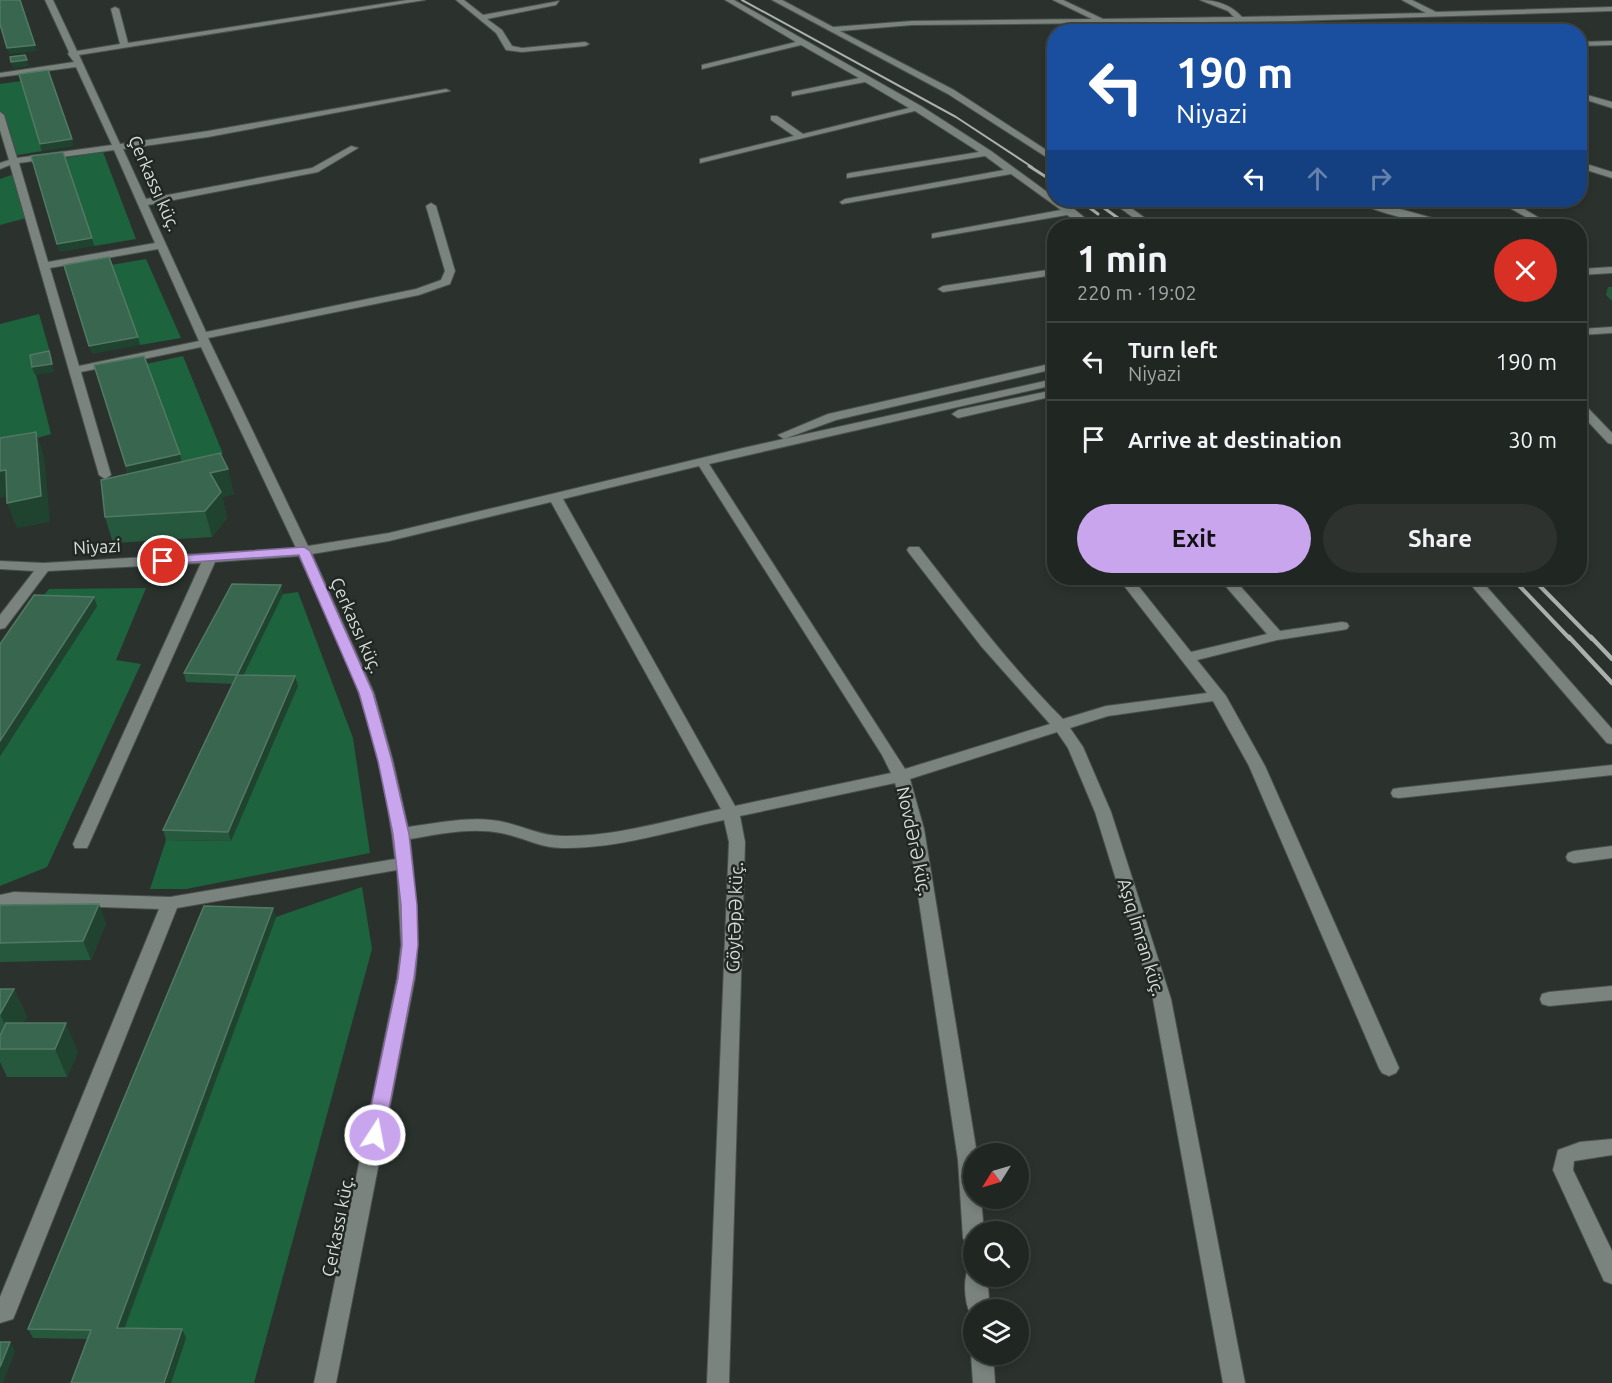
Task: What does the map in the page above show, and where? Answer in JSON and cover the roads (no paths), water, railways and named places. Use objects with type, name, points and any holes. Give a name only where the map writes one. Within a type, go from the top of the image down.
[{"type":"street","name":"Çerkassı küç.","points":[[49,0],[203,339],[304,551],[366,693],[385,761],[401,834],[410,945],[406,978],[325,1383]]},
{"type":"street","points":[[0,75],[125,47],[421,0]]},
{"type":"street","points":[[460,0],[484,17],[499,32],[509,48],[514,50],[585,44]]},
{"type":"street","points":[[729,0],[918,108],[1047,195]]},
{"type":"street","points":[[776,0],[951,92],[1047,154]]},
{"type":"street","points":[[1057,0],[1109,24]]},
{"type":"street","points":[[1204,0],[1231,9],[1239,18]]},
{"type":"street","points":[[1407,0],[1435,14]]},
{"type":"street","points":[[1520,0],[1537,11]]},
{"type":"street","points":[[484,17],[556,3]]},
{"type":"street","points":[[116,9],[125,47]]},
{"type":"street","points":[[833,29],[912,23],[1293,19],[1612,9]]},
{"type":"street","points":[[1293,19],[1298,24]]},
{"type":"street","points":[[705,67],[804,42]]},
{"type":"street","points":[[1587,44],[1612,43]]},
{"type":"street","points":[[795,94],[868,79]]},
{"type":"street","points":[[0,166],[14,161],[208,134],[446,91]]},
{"type":"street","points":[[1587,98],[1612,105]]},
{"type":"street","points":[[703,161],[918,108]]},
{"type":"street","points":[[0,115],[105,475]]},
{"type":"street","points":[[774,118],[802,136]]},
{"type":"street","points":[[142,203],[315,170],[336,160],[354,147]]},
{"type":"street","points":[[850,176],[988,153]]},
{"type":"street","points":[[1587,167],[1612,175]]},
{"type":"street","points":[[845,202],[1014,171]]},
{"type":"street","points":[[74,370],[419,292],[446,282],[450,271],[431,206]]},
{"type":"street","points":[[1064,207],[1080,219]]},
{"type":"street","points":[[1124,207],[1141,219]]},
{"type":"street","points":[[1381,207],[1424,219]]},
{"type":"street","points":[[1513,207],[1539,219]]},
{"type":"street","points":[[936,236],[1071,212]]},
{"type":"street","points":[[44,266],[161,245]]},
{"type":"street","points":[[1587,271],[1612,270]]},
{"type":"street","points":[[942,289],[1047,273]]},
{"type":"street","points":[[1587,332],[1612,330]]},
{"type":"street","points":[[743,452],[832,417],[1047,368]]},
{"type":"street","points":[[743,452],[1047,384]]},
{"type":"street","points":[[743,452],[850,437],[1047,395]]},
{"type":"street","points":[[1587,414],[1612,440]]},
{"type":"street","name":"Niyazi","points":[[0,565],[44,567],[304,551],[389,537],[743,452]]},
{"type":"street","name":"Novdərə küç.","points":[[702,462],[890,755],[909,798],[920,852],[968,1160],[973,1221]]},
{"type":"street","name":"Göytəpə küç.","points":[[555,497],[731,813],[737,842],[718,1383]]},
{"type":"street","name":"Aşıq İmran küç.","points":[[915,550],[986,643],[1033,699],[1059,724],[1075,747],[1103,812],[1162,999],[1234,1383]]},
{"type":"street","points":[[81,843],[210,558]]},
{"type":"street","points":[[0,625],[44,567]]},
{"type":"street","points":[[1131,585],[1218,696],[1257,766],[1389,1068]]},
{"type":"street","points":[[1232,585],[1277,636]]},
{"type":"street","points":[[1478,585],[1612,738]]},
{"type":"street","points":[[1189,657],[1277,636],[1342,626]]},
{"type":"street","points":[[401,834],[463,825],[494,826],[516,830],[545,840],[567,842],[608,839],[901,776],[1059,724],[1106,711],[1218,696]]},
{"type":"street","points":[[1399,793],[1612,770]]},
{"type":"street","points":[[1574,857],[1612,852]]},
{"type":"street","points":[[0,902],[14,898],[170,903],[405,863]]},
{"type":"street","points":[[0,1312],[4,1312],[170,903]]},
{"type":"street","points":[[1549,999],[1612,993]]},
{"type":"street","points":[[1612,1147],[1580,1151],[1565,1156],[1563,1170],[1612,1274]]},
{"type":"street","points":[[983,1365],[984,1383]]},
{"type":"railway","points":[[742,0],[956,117],[1032,167]]},
{"type":"railway","points":[[1029,166],[1047,178]]},
{"type":"railway","points":[[1088,207],[1098,214]]},
{"type":"railway","points":[[1103,207],[1119,219]]},
{"type":"railway","points":[[1519,585],[1570,639]]},
{"type":"railway","points":[[1539,585],[1592,639]]},
{"type":"railway","points":[[1569,637],[1612,683]]},
{"type":"railway","points":[[1591,637],[1612,659]]}]
